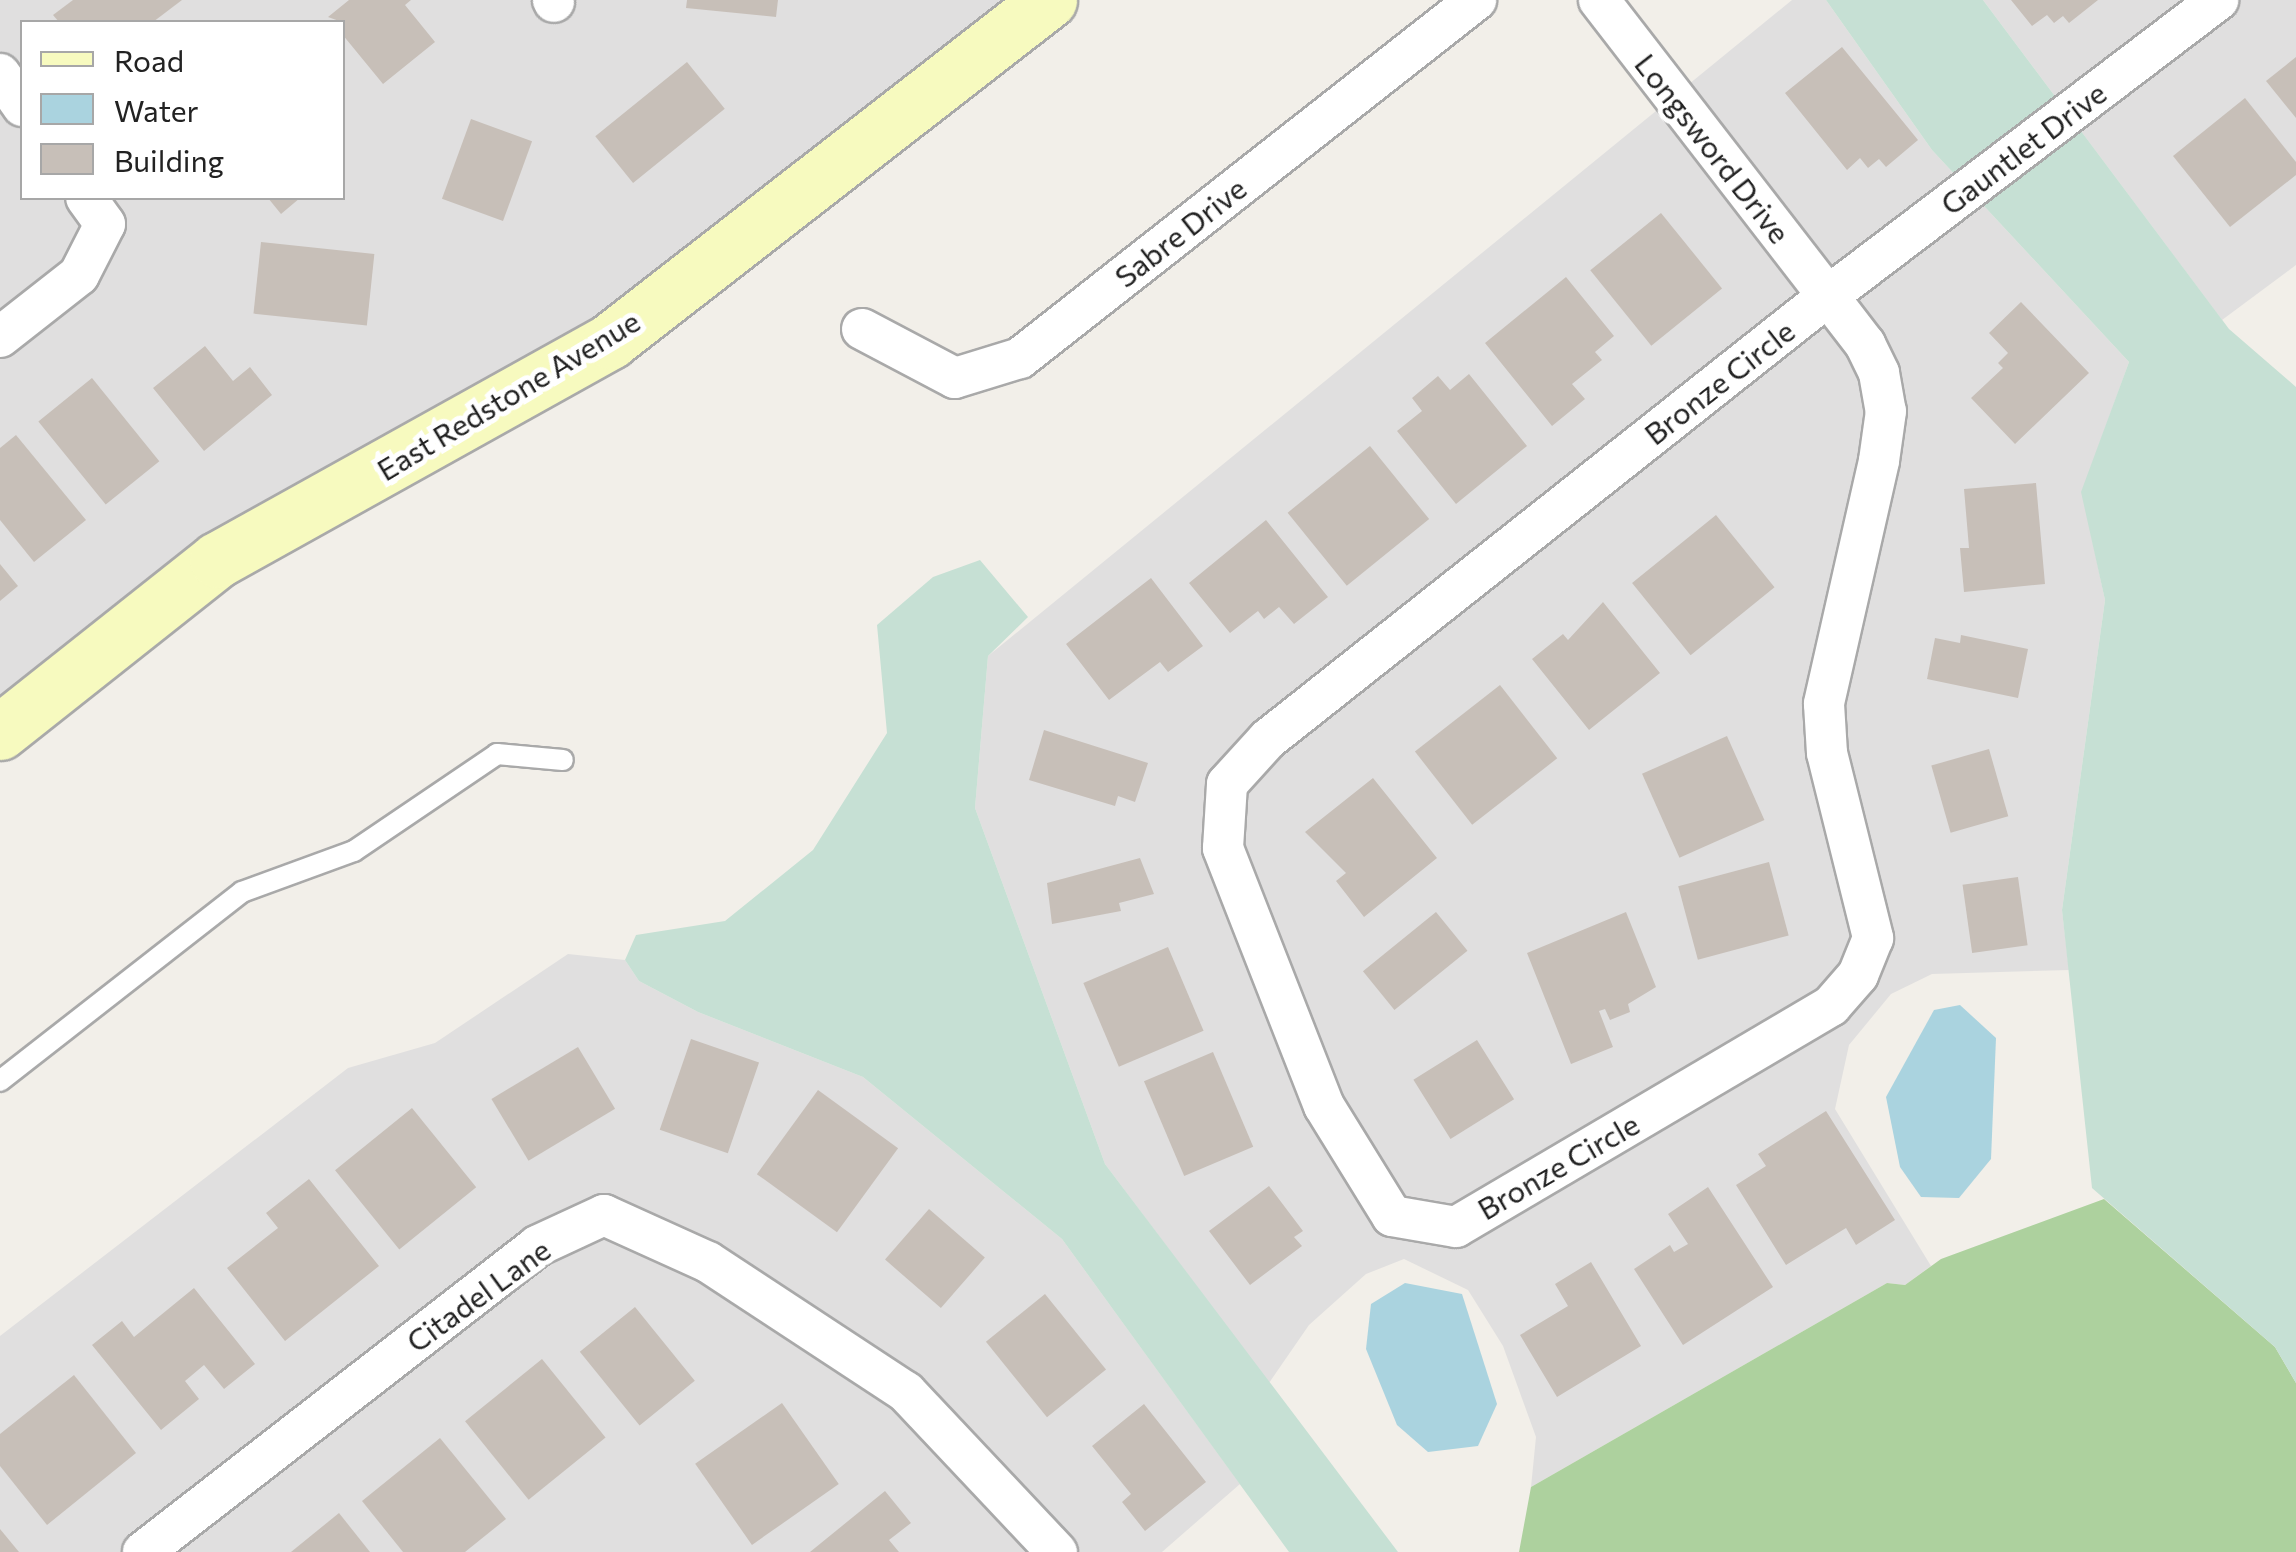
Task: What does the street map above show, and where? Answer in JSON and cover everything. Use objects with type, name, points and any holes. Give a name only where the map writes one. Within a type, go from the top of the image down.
[{"type":"street","name":"East Redstone Avenue","points":[[0,732],[217,560],[610,342],[1050,0]]},
{"type":"street","name":"Sabre Drive","points":[[862,329],[955,378],[1020,358],[1476,0]]},
{"type":"street","name":"Longsword Drive","points":[[1599,0],[1828,296]]},
{"type":"street","name":"Gauntlet Drive","points":[[1828,296],[2218,0]]},
{"type":"street","points":[[0,74],[20,103]]},
{"type":"street","points":[[0,336],[78,275],[105,224],[87,200]]},
{"type":"street","name":"Bronze Circle","points":[[1828,296],[1865,344],[1886,411],[1824,704],[1827,753],[1872,938],[1858,975],[1830,1006],[1456,1227],[1392,1216],[1324,1106],[1223,848],[1227,784],[1268,739],[1828,296]]},
{"type":"street","name":"Citadel Lane","points":[[142,1552],[536,1246],[604,1215],[708,1262],[906,1392],[1058,1552]]},
{"type":"lane","points":[[0,1081],[242,892],[354,851],[497,754],[563,760]]},
{"type":"shaded area","points":[[0,0],[1013,0],[597,324],[0,703]]},
{"type":"shaded area","points":[[1792,0],[1826,0],[1932,150],[2129,362],[2082,492],[2105,600],[2062,910],[2069,970],[1932,974],[1891,994],[1849,1045],[1835,1109],[1931,1266],[1905,1285],[1887,1283],[1531,1487],[1536,1437],[1503,1346],[1468,1290],[1404,1259],[1366,1274],[1309,1325],[1269,1383],[1105,1164],[975,808],[988,656]]},
{"type":"shaded area","points":[[1983,0],[2296,0],[2296,265],[2222,320]]},
{"type":"shaded area","points":[[568,954],[625,960],[639,981],[698,1012],[863,1077],[1062,1239],[1240,1484],[1162,1552],[0,1552],[0,1336],[348,1068],[435,1043]]},
{"type":"green space","points":[[1826,0],[1983,0],[2229,329],[2296,387],[2296,1383],[2275,1347],[2092,1188],[2062,910],[2105,600],[2081,492],[2129,362],[1932,150]]},
{"type":"green space","points":[[980,560],[1028,617],[988,656],[975,808],[1105,1164],[1398,1552],[1289,1552],[1062,1239],[863,1077],[698,1012],[639,981],[625,960],[636,935],[725,921],[813,850],[887,733],[877,625],[933,577]]},
{"type":"green space","points":[[2104,1199],[2275,1347],[2296,1383],[2296,1552],[1519,1552],[1531,1487],[1887,1283],[1905,1285],[1941,1259]]},
{"type":"water","points":[[1960,1005],[1996,1038],[1991,1159],[1959,1198],[1921,1197],[1900,1167],[1886,1097],[1934,1010]]},
{"type":"water","points":[[1405,1283],[1462,1294],[1497,1404],[1478,1446],[1428,1452],[1397,1425],[1366,1349],[1371,1304]]},
{"type":"building","points":[[73,0],[182,0],[156,20],[57,20],[53,15]]},
{"type":"building","points":[[349,0],[411,0],[405,5],[435,42],[383,84],[345,38],[345,20],[328,17]]},
{"type":"building","points":[[687,0],[778,0],[776,17],[686,8]]},
{"type":"building","points":[[2011,0],[2098,0],[2069,23],[2063,16],[2054,23],[2047,15],[2032,26]]},
{"type":"building","points":[[1842,47],[1918,140],[1886,167],[1879,159],[1868,168],[1860,158],[1847,170],[1785,93]]},
{"type":"building","points":[[2296,57],[2296,118],[2266,81]]},
{"type":"building","points":[[687,62],[725,109],[633,183],[595,136]]},
{"type":"building","points":[[2245,98],[2296,162],[2296,175],[2230,227],[2173,156]]},
{"type":"building","points":[[471,119],[532,141],[503,221],[442,199]]},
{"type":"building","points":[[270,200],[298,200],[281,214]]},
{"type":"building","points":[[1661,213],[1722,288],[1651,346],[1590,270]]},
{"type":"building","points":[[261,242],[374,254],[367,326],[253,314]]},
{"type":"building","points":[[1566,277],[1614,336],[1595,352],[1602,360],[1572,384],[1585,399],[1552,426],[1485,343]]},
{"type":"building","points":[[2021,302],[2089,373],[2015,444],[1971,398],[2003,368],[1998,363],[2008,353],[1989,333]]},
{"type":"building","points":[[205,346],[233,381],[250,367],[272,395],[204,451],[153,388]]},
{"type":"building","points":[[1469,374],[1527,446],[1456,504],[1397,431],[1422,411],[1412,398],[1438,376],[1450,390]]},
{"type":"building","points":[[92,378],[159,461],[106,505],[38,421]]},
{"type":"building","points":[[16,435],[86,520],[34,562],[0,520],[0,448]]},
{"type":"building","points":[[1370,446],[1429,519],[1347,586],[1288,513]]},
{"type":"building","points":[[2036,483],[2045,584],[1964,592],[1960,548],[1969,548],[1964,489]]},
{"type":"building","points":[[1716,515],[1775,587],[1691,655],[1632,583]]},
{"type":"building","points":[[1266,520],[1328,597],[1294,624],[1279,607],[1264,619],[1258,611],[1230,633],[1189,583]]},
{"type":"building","points":[[0,564],[18,586],[0,601]]},
{"type":"building","points":[[1151,578],[1203,646],[1168,672],[1160,662],[1109,700],[1066,644]]},
{"type":"building","points":[[1603,602],[1660,673],[1589,730],[1532,659],[1563,634],[1568,640]]},
{"type":"building","points":[[1961,635],[2028,649],[2018,698],[1927,679],[1935,638],[1960,643]]},
{"type":"building","points":[[1500,685],[1557,758],[1472,825],[1415,751]]},
{"type":"building","points":[[1044,730],[1148,763],[1135,802],[1118,796],[1115,806],[1029,780]]},
{"type":"building","points":[[1727,736],[1764,820],[1679,858],[1642,774]]},
{"type":"building","points":[[1989,749],[2008,816],[1951,833],[1931,766]]},
{"type":"building","points":[[1373,778],[1437,858],[1364,917],[1336,881],[1346,873],[1305,832]]},
{"type":"building","points":[[1140,858],[1154,894],[1119,903],[1121,911],[1052,924],[1047,883]]},
{"type":"building","points":[[1769,862],[1789,935],[1698,960],[1678,886]]},
{"type":"building","points":[[2018,877],[2028,945],[1972,953],[1963,885]]},
{"type":"building","points":[[1436,912],[1467,951],[1394,1010],[1363,971]]},
{"type":"building","points":[[1626,912],[1656,987],[1628,1004],[1630,1012],[1610,1020],[1605,1009],[1599,1011],[1613,1047],[1571,1064],[1527,953]]},
{"type":"building","points":[[1168,947],[1204,1031],[1119,1067],[1083,983]]},
{"type":"building","points":[[691,1039],[759,1062],[728,1153],[660,1130]]},
{"type":"building","points":[[1477,1040],[1514,1099],[1450,1139],[1413,1080]]},
{"type":"building","points":[[578,1047],[615,1109],[529,1161],[491,1099]]},
{"type":"building","points":[[1213,1052],[1253,1147],[1184,1176],[1144,1081]]},
{"type":"building","points":[[818,1090],[898,1148],[837,1232],[757,1174]]},
{"type":"building","points":[[412,1108],[476,1187],[399,1250],[335,1170]]},
{"type":"building","points":[[1826,1111],[1895,1220],[1856,1245],[1846,1228],[1786,1265],[1736,1185],[1766,1166],[1758,1154]]},
{"type":"building","points":[[309,1179],[379,1266],[285,1341],[227,1268],[278,1228],[266,1213]]},
{"type":"building","points":[[1269,1186],[1303,1231],[1294,1237],[1302,1246],[1250,1285],[1209,1231]]},
{"type":"building","points":[[1708,1187],[1773,1287],[1683,1345],[1634,1269],[1670,1245],[1674,1252],[1688,1244],[1668,1214]]},
{"type":"building","points":[[929,1209],[985,1258],[941,1308],[885,1260]]},
{"type":"building","points":[[1591,1262],[1641,1346],[1557,1397],[1520,1335],[1568,1306],[1555,1284]]},
{"type":"building","points":[[194,1288],[255,1364],[224,1389],[204,1365],[185,1381],[199,1399],[161,1430],[92,1345],[122,1321],[134,1337]]},
{"type":"building","points":[[1045,1294],[1106,1369],[1047,1417],[986,1342]]},
{"type":"building","points":[[635,1307],[695,1381],[640,1426],[580,1352]]},
{"type":"building","points":[[542,1359],[606,1437],[529,1500],[465,1421]]},
{"type":"building","points":[[74,1375],[136,1453],[47,1525],[0,1466],[0,1434]]},
{"type":"building","points":[[782,1403],[839,1484],[752,1545],[695,1464]]},
{"type":"building","points":[[1144,1404],[1206,1482],[1145,1531],[1122,1502],[1131,1494],[1092,1446]]},
{"type":"building","points":[[440,1438],[506,1519],[465,1552],[403,1552],[362,1501]]},
{"type":"building","points":[[885,1491],[911,1523],[889,1540],[899,1552],[810,1552]]},
{"type":"building","points":[[339,1513],[370,1552],[291,1552]]},
{"type":"building","points":[[0,1529],[19,1552],[0,1552]]}]
